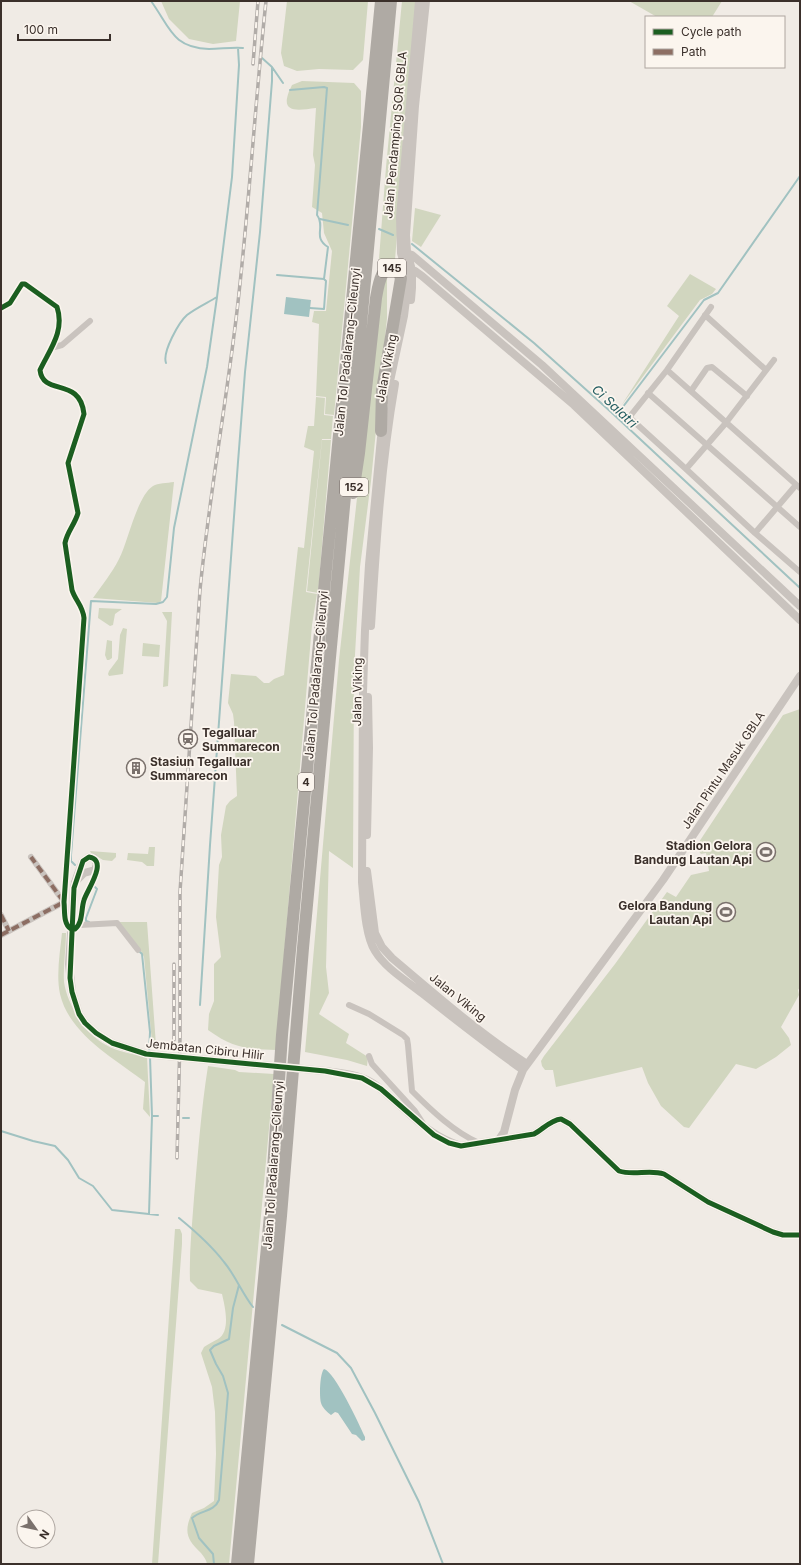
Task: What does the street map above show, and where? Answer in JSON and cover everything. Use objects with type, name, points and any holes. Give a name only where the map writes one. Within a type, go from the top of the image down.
[{"type":"highway","name":"Jalan Tol Padalarang–Cileunyi","points":[[237,1564],[270,1215],[280,1066],[328,543],[382,1]]},
{"type":"highway","name":"Jalan Tol Padalarang–Cileunyi","points":[[248,1564],[340,544],[391,1]]},
{"type":"highway","name":"145","points":[[362,428],[376,298],[382,273],[386,269],[392,268],[398,271],[400,278],[382,390],[381,431]]},
{"type":"highway","name":"152","points":[[340,544],[354,488],[362,428]]},
{"type":"highway","points":[[328,543],[340,544]]},
{"type":"street","name":"Jalan Pendamping SOR GBLA","points":[[404,253],[400,217],[419,1]]},
{"type":"street","name":"Jalan Pendamping SOR GBLA","points":[[404,253],[414,121],[426,1]]},
{"type":"street","name":"Jalan Viking","points":[[404,253],[412,288],[408,319],[391,405],[376,541],[370,631],[367,879],[372,918],[375,933],[382,947],[392,958],[525,1067]]},
{"type":"street","points":[[404,253],[412,255],[542,365],[800,606]]},
{"type":"street","name":"Jalan Viking","points":[[409,270],[405,309],[381,431],[369,565],[363,692],[362,882],[364,910],[371,942],[375,952],[393,970],[489,1045],[525,1067]]},
{"type":"street","points":[[409,270],[427,281],[574,405],[800,620]]},
{"type":"street","points":[[412,288],[419,281],[427,281]]},
{"type":"street","points":[[1,308],[10,303],[22,284],[25,284],[54,304],[59,312],[60,320],[57,339],[40,370],[42,378],[52,385],[74,392],[80,399],[84,414],[68,463],[78,513],[66,536],[65,543],[72,590],[84,611],[84,618],[64,902],[65,916],[68,928],[75,929],[80,925],[117,923],[138,950]]},
{"type":"street","points":[[711,307],[667,370],[630,418],[755,533],[800,572]]},
{"type":"street","points":[[705,315],[766,370]]},
{"type":"street","points":[[51,348],[62,345],[90,322]]},
{"type":"street","points":[[686,469],[727,422],[774,360]]},
{"type":"street","points":[[691,391],[707,368],[712,367],[747,396]]},
{"type":"street","points":[[667,370],[798,487],[777,507],[755,533]]},
{"type":"street","points":[[648,393],[800,527]]},
{"type":"street","name":"Jalan Pintu Masuk GBLA","points":[[500,1138],[504,1132],[517,1084],[525,1067],[659,886],[800,676]]},
{"type":"street","points":[[31,857],[64,902]]},
{"type":"street","points":[[80,925],[83,902],[97,865],[96,860],[89,857],[84,859],[82,864],[84,869],[92,875]]},
{"type":"street","name":"Jembatan Cibiru Hilir","points":[[82,864],[80,873],[74,885],[69,964],[72,992],[85,1023],[96,1033],[119,1046],[146,1054],[325,1071],[353,1076],[370,1082],[381,1089],[425,1128],[441,1139],[461,1146],[500,1138],[534,1134],[552,1121],[561,1119],[570,1124],[619,1172],[656,1171],[664,1174],[708,1202],[773,1232],[783,1235],[800,1235]]},
{"type":"street","points":[[74,885],[84,874],[92,875]]},
{"type":"street","points":[[1,935],[64,902]]},
{"type":"street","points":[[1,915],[9,931]]},
{"type":"street","points":[[349,1005],[369,1014],[407,1039],[412,1091],[423,1102],[466,1137],[481,1143]]},
{"type":"street","points":[[369,1056],[372,1064],[415,1112],[423,1122],[425,1128]]},
{"type":"green space","points":[[161,1],[240,1],[236,41],[213,44],[189,39],[169,19]]},
{"type":"green space","points":[[287,1],[368,1],[363,60],[353,70],[319,69],[297,71],[284,66],[281,53]]},
{"type":"green space","points":[[402,1],[416,1],[395,260],[379,259]]},
{"type":"green space","points":[[629,1],[722,1],[713,16],[655,16]]},
{"type":"green space","points":[[302,81],[354,83],[361,91],[361,127],[334,415],[325,414],[326,397],[316,396],[319,324],[312,322],[314,311],[326,311],[332,251],[324,233],[322,213],[312,207],[315,165],[313,155],[316,108],[301,110],[290,108],[287,101],[292,85]]},
{"type":"green space","points":[[415,208],[441,215],[421,247],[412,241]]},
{"type":"green space","points":[[690,274],[716,289],[712,294],[700,300],[621,406],[679,316],[667,306]]},
{"type":"green space","points":[[387,278],[387,318],[371,481],[360,567],[354,672],[353,868],[329,851],[326,967],[329,993],[319,1014],[349,1034],[346,1043],[368,1057],[367,1066],[347,1060],[305,1052],[339,660],[380,291]]},
{"type":"green space","points":[[316,397],[325,398],[324,415],[333,416],[331,439],[322,439],[306,592],[317,594],[312,625],[276,1050],[256,1049],[225,1041],[208,1030],[209,1014],[214,1001],[214,964],[221,957],[216,917],[219,865],[222,857],[221,835],[226,806],[237,796],[234,722],[233,714],[228,703],[231,674],[256,676],[264,683],[269,683],[284,675],[298,547],[304,548],[314,451],[304,447],[308,426],[314,426]]},
{"type":"green space","points":[[322,440],[331,440],[318,593],[307,591]]},
{"type":"green space","points":[[174,482],[161,601],[158,603],[93,598],[119,559],[142,499],[147,491],[155,485]]},
{"type":"green space","points":[[99,608],[122,609],[115,614],[113,625],[110,626],[98,618]]},
{"type":"green space","points":[[162,612],[172,612],[168,686],[163,687],[167,621]]},
{"type":"green space","points":[[123,628],[127,629],[123,674],[109,676],[109,671],[118,659],[120,635]]},
{"type":"green space","points":[[107,640],[112,641],[112,658],[109,660],[107,660],[105,655]]},
{"type":"green space","points":[[143,643],[160,645],[159,657],[142,656]]},
{"type":"green space","name":"Gelora Bandung Lautan Api","points":[[800,709],[800,987],[798,990],[799,995],[781,1027],[789,1038],[791,1045],[776,1057],[756,1069],[736,1064],[689,1128],[684,1127],[661,1106],[648,1083],[642,1067],[556,1087],[553,1070],[545,1070],[542,1066],[541,1061],[544,1056],[615,964],[667,892],[676,897],[691,875],[709,871],[706,853],[701,854],[697,849],[697,845],[783,715]]},
{"type":"green space","points":[[149,847],[155,847],[154,866],[147,866],[142,862],[127,860],[128,853],[148,854]]},
{"type":"green space","points":[[90,851],[116,853],[116,857],[112,861],[103,860]]},
{"type":"green space","points":[[119,922],[147,922],[156,1045],[152,1042],[144,957],[140,949]]},
{"type":"green space","points":[[62,933],[66,933],[64,982],[69,1000],[79,1018],[91,1034],[106,1045],[121,1051],[147,1057],[150,1117],[143,1109],[145,1082],[107,1055],[83,1033],[65,1008],[60,994],[58,979]]},
{"type":"green space","points":[[208,1066],[235,1070],[239,1072],[274,1074],[229,1564],[207,1564],[204,1557],[189,1539],[187,1530],[192,1513],[204,1508],[214,1501],[216,1454],[215,1412],[212,1387],[201,1353],[204,1347],[222,1335],[226,1325],[222,1294],[198,1289],[190,1281],[190,1250],[194,1198]]},
{"type":"green space","points":[[175,1229],[180,1229],[182,1234],[182,1244],[158,1564],[152,1564]]},
{"type":"water","points":[[286,297],[311,300],[309,317],[284,314]]},
{"type":"water","points":[[324,1369],[329,1372],[340,1388],[358,1421],[365,1440],[362,1441],[356,1435],[352,1434],[338,1413],[335,1412],[331,1415],[322,1406],[320,1400],[320,1390]]},
{"type":"waterway","points":[[151,1],[173,34],[187,45],[209,49],[243,48]]},
{"type":"waterway","points":[[75,865],[71,861],[71,855],[91,601],[156,604],[163,602],[167,597],[174,528],[207,367],[217,297],[232,177],[239,65],[238,48]]},
{"type":"waterway","points":[[262,58],[272,67],[283,83]]},
{"type":"waterway","points":[[200,1005],[238,462],[245,372],[260,232],[272,67]]},
{"type":"waterway","points":[[277,275],[324,279],[328,247],[321,239],[320,224],[317,215],[327,88],[290,90]]},
{"type":"waterway","points":[[616,416],[704,300],[718,293],[800,176]]},
{"type":"waterway","name":"Ci Salatri","points":[[320,219],[348,225]]},
{"type":"waterway","name":"Ci Salatri","points":[[379,229],[393,235]]},
{"type":"waterway","name":"Ci Salatri","points":[[412,244],[534,343],[611,412],[800,588]]},
{"type":"waterway","points":[[310,308],[324,309],[326,281],[324,279]]},
{"type":"waterway","points":[[166,363],[165,358],[169,345],[176,330],[187,315],[217,297]]},
{"type":"waterway","points":[[89,922],[86,921],[86,918],[97,889],[95,887]]},
{"type":"waterway","points":[[139,951],[142,954],[150,1032],[149,1053]]},
{"type":"waterway","points":[[149,1214],[152,1116],[150,1057]]},
{"type":"waterway","points":[[152,1116],[158,1116]]},
{"type":"waterway","points":[[183,1118],[189,1118]]},
{"type":"waterway","points":[[1,1131],[55,1146],[68,1160],[79,1178],[93,1186],[112,1210],[158,1215]]},
{"type":"waterway","points":[[179,1218],[203,1238],[219,1256],[228,1267],[253,1307]]},
{"type":"waterway","points":[[214,1564],[213,1554],[199,1538],[192,1518],[211,1509],[219,1500],[228,1393],[223,1376],[210,1350],[214,1346],[229,1339],[233,1308],[239,1285]]},
{"type":"waterway","points":[[282,1325],[337,1353],[351,1368],[419,1502],[443,1564]]},
{"type":"railway","points":[[253,64],[258,1]]},
{"type":"railway","points":[[177,1158],[180,1038],[180,892],[200,590],[208,520],[237,311],[266,1]]},
{"type":"railway","points":[[174,964],[174,1040]]},
{"type":"marked path","points":[[1,935],[64,902],[31,857]]},
{"type":"marked path","points":[[1,915],[9,931]]},
{"type":"cycle path","points":[[1,308],[10,303],[22,284],[25,284],[57,307],[59,316],[58,332],[40,370],[43,378],[48,383],[69,390],[76,395],[81,402],[84,414],[68,463],[78,513],[67,535],[65,543],[72,590],[82,610],[84,618],[64,902],[65,917],[68,927],[71,929],[75,929],[79,923],[84,900],[95,876],[97,869],[95,859],[89,857],[83,861],[74,888],[70,978],[72,992],[79,1014],[85,1023],[96,1033],[112,1043],[146,1054],[325,1071],[362,1078],[381,1089],[434,1135],[449,1143],[461,1146],[534,1134],[550,1123],[561,1119],[570,1124],[619,1171],[630,1173],[653,1172],[664,1174],[708,1202],[773,1232],[783,1235],[800,1235]]},
{"type":"place","name":"Tegalluar Summarecon","points":[[188,739]]},
{"type":"place","name":"Stasiun Tegalluar Summarecon","points":[[136,768]]},
{"type":"place","name":"Stadion Gelora Bandung Lautan Api","points":[[766,852]]},
{"type":"place","name":"Gelora Bandung Lautan Api","points":[[726,912]]}]
